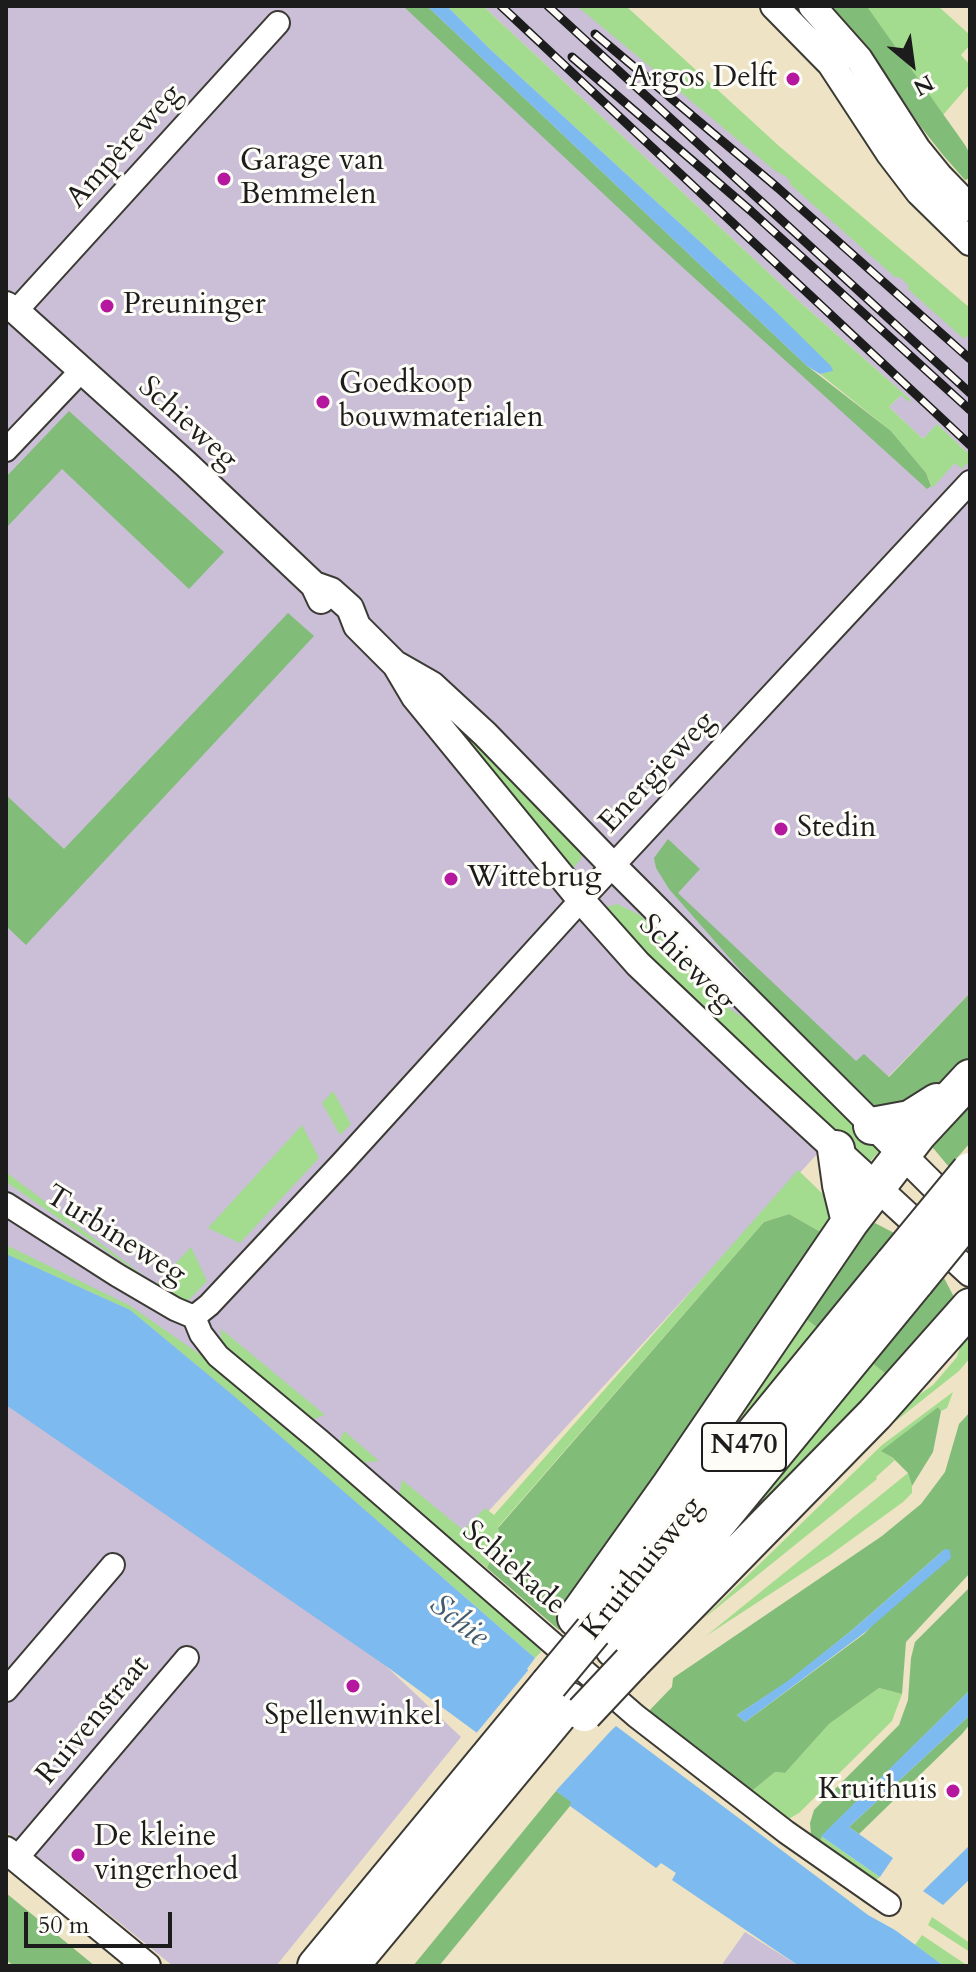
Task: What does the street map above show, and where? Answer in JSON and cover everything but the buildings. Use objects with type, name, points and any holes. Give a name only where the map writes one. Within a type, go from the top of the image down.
[{"type":"highway","name":"N470","points":[[872,1126],[910,1119],[964,1083]]},
{"type":"highway","name":"N470","points":[[350,1966],[526,1756],[560,1738],[670,1486],[850,1222],[964,1083]]},
{"type":"highway","points":[[836,1149],[850,1222]]},
{"type":"highway","name":"Kruithuisweg","points":[[316,1966],[528,1709],[603,1640],[905,1272],[970,1171]]},
{"type":"highway","name":"Kruithuisweg","points":[[905,1272],[970,1215]]},
{"type":"highway","name":"N470","points":[[603,1640],[875,1414],[970,1307]]},
{"type":"street","points":[[774,6],[831,64],[919,192],[970,242]]},
{"type":"street","points":[[812,6],[859,59],[917,149],[970,208]]},
{"type":"street","name":"Ampèreweg","points":[[9,304],[278,23]]},
{"type":"street","name":"Schieweg","points":[[9,304],[314,585],[331,591],[350,608],[357,626],[396,665],[415,697],[581,900],[638,964],[970,1273]]},
{"type":"street","points":[[6,450],[81,371]]},
{"type":"street","name":"Energieweg","points":[[194,1317],[209,1305],[342,1163],[581,900],[970,482]]},
{"type":"street","name":"Schieweg","points":[[396,665],[432,685],[485,734],[970,1222]]},
{"type":"street","name":"Turbineweg","points":[[6,1204],[117,1275],[194,1317]]},
{"type":"street","name":"Schiekade","points":[[194,1317],[201,1334],[218,1356],[636,1716],[786,1832],[889,1904]]},
{"type":"street","points":[[6,1690],[113,1565]]},
{"type":"street","name":"Ruivenstraat","points":[[11,1855],[187,1658]]},
{"type":"street","points":[[11,1855],[147,1966]]},
{"type":"shaded area","points":[[6,6],[427,6],[807,366],[891,431],[926,473],[931,487],[955,463],[970,465],[970,993],[888,1077],[484,1516],[386,1666],[461,1737],[276,1966],[173,1966],[6,1831]]},
{"type":"shaded area","points":[[483,6],[604,6],[970,325],[970,455],[938,425],[923,439],[889,407],[901,395],[911,400],[800,302]]},
{"type":"shaded area","points":[[745,1932],[799,1966],[721,1966]]},
{"type":"green space","points":[[403,6],[427,6],[807,366],[891,431],[926,473],[931,486],[927,489],[658,245]]},
{"type":"green space","points":[[447,6],[483,6],[800,302],[911,400],[909,402],[901,395],[889,407],[923,439],[937,424],[970,455],[970,465],[967,463],[962,469],[955,463],[932,488],[926,473],[891,431],[820,374],[832,371],[768,304]]},
{"type":"green space","points":[[577,6],[626,6],[779,146],[970,308],[970,333],[964,339],[908,289],[909,286],[900,277],[896,278],[791,185],[788,178],[774,170],[678,90],[671,79],[665,79]]},
{"type":"green space","points":[[832,6],[868,8],[965,145],[970,154],[970,178],[965,180],[943,155],[868,47]]},
{"type":"green space","points":[[866,6],[938,6],[970,35],[970,45],[961,55],[970,65],[970,84],[943,115]]},
{"type":"green space","points":[[69,411],[224,552],[189,589],[62,469],[6,528],[6,477]]},
{"type":"green space","points":[[288,613],[314,636],[26,945],[6,926],[6,795],[64,849]]},
{"type":"green space","points":[[425,686],[583,847],[581,859],[573,868],[567,868],[558,860]]},
{"type":"green space","points":[[668,839],[700,869],[678,893],[856,1061],[864,1054],[889,1077],[970,993],[970,1057],[913,1111],[863,1110],[669,889],[656,868],[654,858]]},
{"type":"green space","points":[[617,904],[640,915],[727,1007],[758,1028],[882,1148],[866,1166],[651,956],[627,943],[610,920],[607,907]]},
{"type":"green space","points":[[970,1088],[970,1143],[949,1167],[923,1136]]},
{"type":"green space","points":[[333,1091],[351,1124],[340,1135],[322,1103]]},
{"type":"green space","points":[[302,1125],[319,1158],[240,1243],[208,1228]]},
{"type":"green space","points":[[798,1170],[830,1201],[835,1215],[824,1234],[789,1214],[764,1222],[498,1527],[501,1535],[487,1568],[399,1496],[402,1480],[463,1530],[485,1508],[494,1515]]},
{"type":"green space","points":[[6,1172],[156,1285],[191,1247],[207,1281],[189,1300],[176,1299],[6,1182]]},
{"type":"green space","points":[[789,1214],[824,1234],[559,1630],[487,1568],[501,1536],[498,1528],[764,1222]]},
{"type":"green space","points":[[875,1223],[896,1234],[818,1328],[798,1313],[851,1237]]},
{"type":"green space","points":[[6,1245],[129,1305],[205,1358],[539,1645],[541,1652],[535,1658],[235,1397],[130,1310],[6,1254]]},
{"type":"green space","points":[[944,1278],[953,1295],[953,1309],[895,1381],[872,1363]]},
{"type":"green space","points":[[798,1313],[818,1328],[662,1522]]},
{"type":"green space","points":[[221,1329],[325,1415],[311,1420],[221,1342]]},
{"type":"green space","points":[[970,1331],[970,1358],[959,1371],[882,1432],[871,1429],[933,1385],[957,1357]]},
{"type":"green space","points":[[872,1363],[895,1381],[667,1605]]},
{"type":"green space","points":[[953,1392],[947,1408],[941,1411],[938,1407],[882,1451],[895,1460],[877,1479],[703,1619],[882,1445]]},
{"type":"green space","points":[[938,1407],[941,1411],[933,1452],[912,1486],[908,1473],[881,1451]]},
{"type":"green space","points":[[970,1412],[970,1573],[906,1642],[902,1694],[879,1688],[829,1724],[785,1773],[775,1772],[747,1795],[646,1714],[672,1687],[673,1678],[882,1536],[921,1504],[945,1472],[959,1424]],"holes":[[[945,1549],[864,1634],[745,1722],[737,1715],[790,1680]]]},
{"type":"green space","points":[[344,1431],[379,1461],[359,1463],[338,1445]]},
{"type":"green space","points":[[908,1473],[912,1493],[903,1502],[830,1555],[706,1636]]},
{"type":"green space","points":[[970,1587],[970,1690],[822,1836],[818,1845],[811,1834],[814,1810],[899,1725],[908,1700],[915,1642]]},
{"type":"green space","points":[[879,1688],[902,1694],[892,1721],[799,1813],[783,1822],[747,1795],[775,1772],[785,1773],[829,1724]]},
{"type":"green space","points":[[970,1715],[970,1724],[962,1734],[859,1834],[849,1827]]},
{"type":"green space","points":[[556,1791],[572,1802],[570,1806],[439,1966],[413,1966]]},
{"type":"green space","points":[[821,1836],[880,1877],[871,1883],[818,1845]]},
{"type":"green space","points":[[6,1893],[95,1966],[14,1966],[6,1960]]},
{"type":"green space","points":[[932,1917],[970,1943],[970,1952],[928,1925]]},
{"type":"green space","points":[[922,1935],[968,1966],[944,1966],[915,1945]]},
{"type":"water","points":[[427,6],[447,6],[768,304],[833,371],[820,374],[807,366]]},
{"type":"water","name":"Schie","points":[[6,1254],[130,1310],[235,1397],[535,1658],[527,1669],[607,1734],[616,1726],[868,1915],[895,1930],[944,1966],[799,1966],[672,1880],[676,1873],[661,1863],[656,1868],[570,1806],[571,1802],[386,1666],[6,1405]]},
{"type":"water","points":[[945,1549],[950,1550],[951,1558],[864,1633],[745,1722],[737,1715],[789,1680],[851,1631]]},
{"type":"water","points":[[970,1690],[970,1715],[849,1827],[893,1858],[880,1877],[821,1836]]},
{"type":"water","points":[[970,1845],[970,1879],[943,1905],[923,1891]]},
{"type":"pier","points":[[539,1657],[532,1668],[607,1729],[613,1722],[618,1723],[553,1794],[474,1736]]},
{"type":"railway","points":[[501,6],[970,445]]},
{"type":"railway","points":[[548,6],[970,393]]},
{"type":"railway","points":[[595,34],[778,188],[970,359]]},
{"type":"railway","points":[[572,57],[751,211],[970,410]]},
{"type":"place","name":"Argos Delft","points":[[793,79]]},
{"type":"place","name":"Garage van Bemmelen","points":[[224,179]]},
{"type":"place","name":"Preuninger","points":[[107,306]]},
{"type":"place","name":"Goedkoop bouwmaterialen","points":[[323,402]]},
{"type":"place","name":"Stedin","points":[[781,829]]},
{"type":"place","name":"Wittebrug","points":[[451,879]]},
{"type":"place","name":"Spellenwinkel","points":[[353,1686]]},
{"type":"place","name":"Kruithuis","points":[[953,1791]]},
{"type":"place","name":"De kleine vingerhoed","points":[[78,1855]]}]
